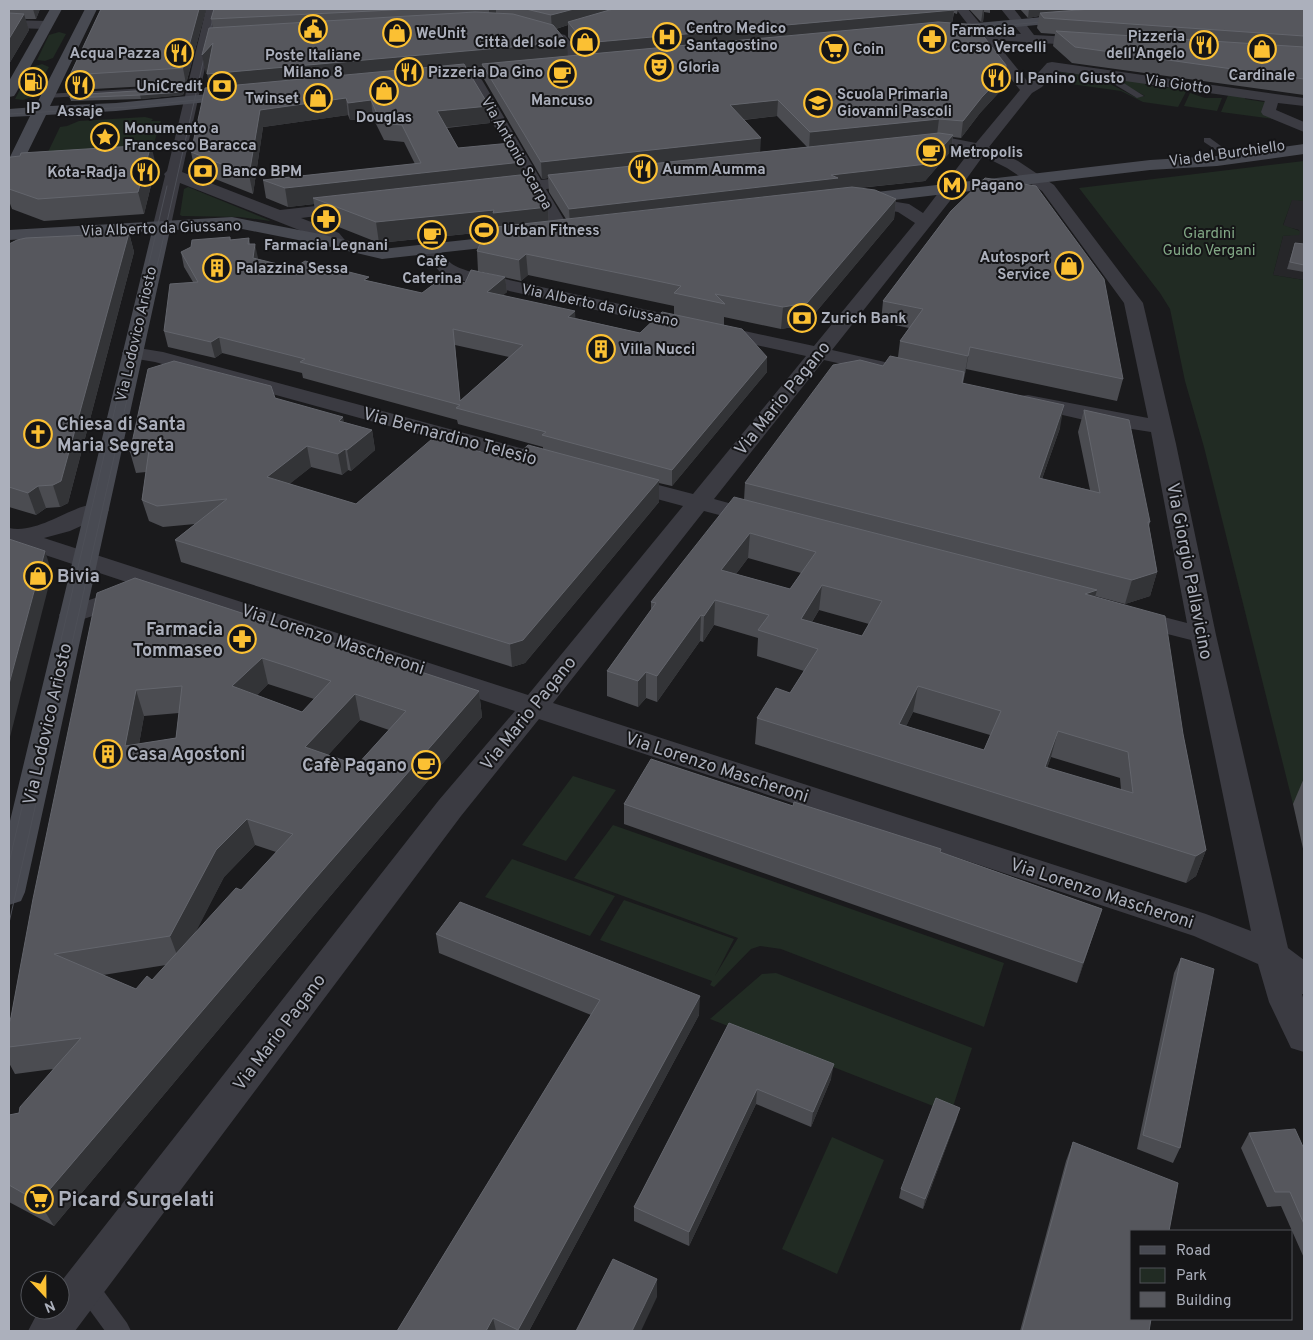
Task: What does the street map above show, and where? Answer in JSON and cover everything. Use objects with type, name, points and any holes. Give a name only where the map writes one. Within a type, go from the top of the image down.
[{"type":"main road","points":[[9,93],[56,9]]},
{"type":"main road","points":[[10,171],[91,9]]},
{"type":"main road","points":[[982,31],[1020,23],[1088,15]]},
{"type":"main road","points":[[47,25],[84,23]]},
{"type":"main road","points":[[26,63],[65,61]]},
{"type":"main road","points":[[562,66],[596,61]]},
{"type":"main road","points":[[423,78],[469,74],[494,76],[536,69]]},
{"type":"main road","points":[[9,113],[39,112],[61,116],[143,110],[193,93],[251,92]]},
{"type":"main road","points":[[9,100],[24,101],[47,96]]},
{"type":"main road","points":[[9,123],[33,127]]},
{"type":"main road","name":"Via del Burchiello","points":[[832,202],[1150,165],[1226,152],[1304,142]]},
{"type":"main road","name":"Via del Burchiello","points":[[1150,165],[1217,161],[1304,149]]},
{"type":"main road","name":"Via Alberto da Giussano","points":[[9,248],[160,231]]},
{"type":"main road","name":"Via Alberto da Giussano","points":[[9,235],[160,231],[250,233],[340,245],[374,254],[429,249]]},
{"type":"main road","name":"Via Lodovico Ariosto","points":[[9,892],[160,231]]},
{"type":"main road","points":[[429,249],[569,233]]},
{"type":"street","name":"Via Lodovico Ariosto","points":[[160,231],[172,174],[170,158],[211,40],[212,9]]},
{"type":"street","points":[[962,9],[982,31],[1028,90]]},
{"type":"street","points":[[1007,9],[1020,23],[1052,66]]},
{"type":"street","points":[[948,16],[982,31]]},
{"type":"street","points":[[9,24],[47,25]]},
{"type":"street","points":[[522,28],[560,38],[580,63]]},
{"type":"street","points":[[553,36],[572,30]]},
{"type":"street","points":[[930,31],[982,31],[1030,38],[1109,43]]},
{"type":"street","name":"Via Mario Pagano","points":[[49,1331],[450,808],[951,189],[980,148],[1028,90],[1037,84],[1052,66]]},
{"type":"street","name":"Via Giotto","points":[[1052,66],[1304,102]]},
{"type":"street","name":"Via Antonio Scarpa","points":[[469,74],[475,80],[536,186],[569,233]]},
{"type":"street","points":[[1273,98],[1268,112],[1297,124]]},
{"type":"street","points":[[898,147],[945,142],[980,148],[1035,179]]},
{"type":"street","points":[[10,171],[32,167]]},
{"type":"street","name":"Via Alberto da Giussano","points":[[172,174],[333,237],[340,245]]},
{"type":"street","points":[[487,191],[596,179]]},
{"type":"street","name":"Via Giorgio Pallavicino","points":[[1035,179],[1048,188],[1133,303],[1162,427],[1203,635],[1289,954],[1287,1002],[1304,1037]]},
{"type":"street","points":[[951,189],[989,188],[1031,196],[1062,207]]},
{"type":"street","points":[[852,200],[894,205],[904,208],[924,221]]},
{"type":"street","points":[[277,216],[373,204]]},
{"type":"street","name":"Via Alberto da Giussano","points":[[429,249],[446,268],[462,274],[907,373]]},
{"type":"street","name":"Via Bernardino Telesio","points":[[132,353],[156,356],[575,469]]},
{"type":"street","points":[[1011,397],[1106,418],[1162,427]]},
{"type":"street","points":[[603,477],[779,524]]},
{"type":"street","points":[[14,536],[61,526],[97,510]]},
{"type":"street","name":"Via Lorenzo Mascheroni","points":[[14,536],[1289,954],[1304,980]]},
{"type":"street","points":[[72,615],[160,583]]},
{"type":"street","points":[[1111,611],[1203,635]]},
{"type":"lane","points":[[1102,73],[1140,96]]},
{"type":"lane","points":[[47,96],[193,93]]},
{"type":"lane","points":[[1207,140],[1226,152]]},
{"type":"lane","points":[[86,1285],[119,1331]]},
{"type":"shaded area","points":[[1292,199],[1304,201],[1304,280],[1273,275],[1283,236],[1299,234],[1299,230],[1283,226]]},
{"type":"green space","points":[[59,32],[66,34],[53,58],[45,61],[37,60],[49,35]]},
{"type":"green space","points":[[42,64],[49,67],[32,97],[23,100],[15,99],[32,67]]},
{"type":"green space","points":[[1061,72],[1093,75],[1135,97],[1145,96],[1111,77],[1146,82],[1145,85],[1168,88],[1170,85],[1188,88],[1178,107],[1143,102],[1121,91],[1052,80]]},
{"type":"green space","points":[[1190,93],[1205,98],[1222,98],[1217,111],[1184,106]]},
{"type":"green space","points":[[1229,93],[1246,96],[1245,99],[1264,102],[1265,98],[1281,120],[1221,112]]},
{"type":"green space","points":[[145,117],[153,119],[151,121],[161,121],[153,146],[48,152],[60,127],[79,121]]},
{"type":"green space","name":"Giardini Guido Vergani","points":[[1304,161],[1304,201],[1292,200],[1283,225],[1300,231],[1299,235],[1283,236],[1273,275],[1304,280],[1304,805],[1293,804],[1204,447],[1185,381],[1170,309],[1160,293],[1079,188]]},
{"type":"green space","points":[[188,187],[270,221],[240,217],[182,216],[180,215],[184,189]]},
{"type":"green space","points":[[573,776],[616,790],[566,861],[522,845]]},
{"type":"green space","points":[[613,825],[1004,963],[984,1027],[781,949],[760,946],[751,949],[714,987],[710,985],[712,981],[600,940],[624,900],[734,939],[715,976],[738,938],[574,878]]},
{"type":"green space","points":[[512,859],[615,896],[590,936],[485,897]]},
{"type":"green space","points":[[776,973],[972,1048],[951,1113],[710,1019],[762,974]]},
{"type":"green space","points":[[832,1137],[884,1160],[837,1274],[782,1249]]},
{"type":"building","points":[[101,9],[199,9],[183,68],[70,75]]},
{"type":"building","points":[[214,9],[412,9],[211,19]]},
{"type":"building","points":[[526,9],[574,9],[551,15]]},
{"type":"building","points":[[613,9],[954,10],[585,43],[568,22]]},
{"type":"building","points":[[1091,9],[1304,9],[1304,36],[1044,18],[1040,13]]},
{"type":"building","points":[[475,12],[513,14],[553,25],[567,42],[207,74],[213,43],[202,55],[209,28]]},
{"type":"building","points":[[9,13],[24,14],[9,39]]},
{"type":"building","points":[[938,22],[980,25],[982,28],[981,33],[1006,65],[1006,72],[982,97],[963,121],[939,119],[810,132],[778,100],[730,105],[761,138],[541,162],[482,64]]},
{"type":"building","points":[[1056,31],[1304,47],[1304,79],[1075,47]]},
{"type":"building","points":[[464,64],[489,106],[437,111],[458,148],[511,143],[522,162],[285,188],[263,180],[421,163],[402,125],[381,123],[371,100],[348,103],[346,98],[260,110],[249,175],[191,152],[205,88]]},
{"type":"building","points":[[183,88],[182,92],[70,98],[71,95]]},
{"type":"building","points":[[939,133],[953,135],[927,164],[831,175],[838,178],[569,209],[548,175]]},
{"type":"building","points":[[151,145],[138,192],[38,199],[9,189],[9,158],[20,156],[21,153]]},
{"type":"building","points":[[529,174],[548,207],[493,213],[494,210],[376,222],[313,198]]},
{"type":"building","points":[[985,178],[1036,186],[1104,279],[1123,379],[970,347],[968,356],[900,341],[923,309],[883,301],[951,211]]},
{"type":"building","points":[[852,187],[875,190],[896,199],[807,303],[783,307],[715,294],[725,304],[674,293],[681,286],[526,254],[519,260],[477,251],[487,228]]},
{"type":"building","points":[[129,233],[61,481],[53,485],[38,486],[28,493],[9,487],[9,244],[26,238]]},
{"type":"building","points":[[230,237],[230,240],[249,238],[248,244],[255,244],[253,258],[294,268],[305,261],[369,277],[364,280],[422,293],[442,278],[465,283],[471,270],[505,277],[487,292],[575,311],[568,317],[640,333],[662,312],[742,329],[767,357],[672,470],[542,435],[546,432],[456,408],[460,405],[300,362],[305,359],[219,337],[211,342],[164,331],[170,284],[198,282],[181,252],[191,247],[192,240]],"holes":[[[453,329],[523,345],[460,401]]]},
{"type":"building","points":[[1295,243],[1304,244],[1304,265],[1290,262]]},
{"type":"building","points":[[890,356],[964,372],[962,383],[1064,405],[1039,478],[1100,493],[1084,410],[1129,420],[1150,522],[1148,522],[1157,572],[1132,580],[745,483],[833,365],[860,360],[883,366]]},
{"type":"building","points":[[174,361],[271,386],[275,398],[343,417],[339,421],[372,430],[347,450],[345,449],[338,454],[307,446],[267,477],[356,504],[432,439],[512,460],[528,445],[659,480],[523,640],[510,644],[175,540],[227,499],[157,506],[142,500],[149,450],[130,452],[148,369]]},
{"type":"building","points":[[734,497],[1097,590],[1085,594],[1165,616],[1183,734],[1206,850],[1196,856],[757,718],[776,688],[790,693],[818,649],[758,630],[769,615],[715,600],[704,616],[701,615],[657,676],[646,672],[638,681],[607,671],[656,603],[651,602]],"holes":[[[750,533],[816,552],[790,589],[721,570]],[[822,585],[882,601],[862,636],[801,619]],[[918,686],[1001,711],[984,750],[899,724]],[[1058,731],[1128,752],[1133,793],[1045,767]]]},
{"type":"building","points":[[9,539],[45,551],[9,684]]},
{"type":"building","points":[[135,578],[479,691],[309,886],[39,1202],[9,1185],[9,1115],[19,1113],[20,1107],[81,1038],[9,1047],[9,1024],[97,593]],"holes":[[[262,658],[331,681],[302,712],[232,686]],[[182,686],[176,738],[125,746],[136,690]],[[355,694],[406,711],[357,765],[305,747]],[[247,819],[293,834],[241,890],[236,888],[152,980],[147,976],[136,989],[54,954],[170,936],[216,850]]]},
{"type":"building","points":[[651,759],[793,806],[794,802],[941,849],[940,852],[1102,909],[1083,963],[624,804]]},
{"type":"building","points":[[460,902],[700,996],[518,1330],[493,1318],[486,1331],[397,1331],[600,1000],[436,934]]},
{"type":"building","points":[[1181,958],[1214,969],[1180,1148],[1143,1135]]},
{"type":"building","points":[[729,1023],[834,1064],[813,1112],[757,1089],[689,1232],[634,1207]]},
{"type":"building","points":[[936,1098],[960,1108],[925,1199],[901,1189]]},
{"type":"building","points":[[1295,1129],[1304,1149],[1304,1224],[1290,1192],[1275,1192],[1249,1133]]},
{"type":"building","points":[[1073,1142],[1178,1183],[1169,1230],[1130,1230],[1130,1320],[1151,1320],[1149,1331],[1022,1331]]},
{"type":"building","points":[[613,1259],[657,1279],[632,1331],[576,1331]]},
{"type":"tram line","points":[[194,100],[215,9]]},
{"type":"tram line","points":[[967,29],[1052,21]]},
{"type":"tram line","points":[[457,76],[497,73]]},
{"type":"tram line","points":[[194,100],[216,98]]},
{"type":"tram line","points":[[9,114],[129,107],[194,100]]},
{"type":"tram line","points":[[9,923],[194,100]]},
{"type":"tram line","points":[[9,863],[167,186]]},
{"type":"place","name":"Poste Italiane Milano 8","points":[[313,29]]},
{"type":"place","name":"WeUnit","points":[[397,33]]},
{"type":"place","name":"Centro Medico Santagostino","points":[[667,37]]},
{"type":"place","name":"Farmacia Corso Vercelli","points":[[932,39]]},
{"type":"place","name":"Città del sole","points":[[585,42]]},
{"type":"place","name":"Pizzeria dell'Angelo","points":[[1204,45]]},
{"type":"place","name":"Coin","points":[[834,49]]},
{"type":"place","name":"Cardinale","points":[[1262,49]]},
{"type":"place","name":"Acqua Pazza","points":[[179,53]]},
{"type":"place","name":"Gloria","points":[[659,67]]},
{"type":"place","name":"Pizzeria Da Gino","points":[[409,72]]},
{"type":"place","name":"Mancuso","points":[[562,74]]},
{"type":"place","name":"Il Panino Giusto","points":[[996,78]]},
{"type":"place","name":"IP","points":[[33,82]]},
{"type":"place","name":"Assaje","points":[[80,85]]},
{"type":"place","name":"UniCredit","points":[[222,86]]},
{"type":"place","name":"Douglas","points":[[384,91]]},
{"type":"place","name":"Twinset","points":[[318,98]]},
{"type":"place","name":"Scuola Primaria Giovanni Pascoli","points":[[818,103]]},
{"type":"place","name":"Monumento a Francesco Baracca","points":[[105,137]]},
{"type":"place","name":"Metropolis","points":[[931,152]]},
{"type":"place","name":"Aumm Aumma","points":[[643,169]]},
{"type":"place","name":"Banco BPM","points":[[203,171]]},
{"type":"place","name":"Kota-Radja","points":[[145,172]]},
{"type":"place","name":"Pagano","points":[[952,185]]},
{"type":"place","name":"Farmacia Legnani","points":[[326,219]]},
{"type":"place","name":"Urban Fitness","points":[[484,230]]},
{"type":"place","name":"Cafè Caterina","points":[[432,235]]},
{"type":"place","name":"Autosport Service","points":[[1069,266]]},
{"type":"place","name":"Palazzina Sessa","points":[[217,268]]},
{"type":"place","name":"Zurich Bank","points":[[802,318]]},
{"type":"place","name":"Villa Nucci","points":[[601,349]]},
{"type":"place","name":"Chiesa di Santa Maria Segreta","points":[[38,434]]},
{"type":"place","name":"Bivia","points":[[38,576]]},
{"type":"place","name":"Farmacia Tommaseo","points":[[242,639]]},
{"type":"place","name":"Casa Agostoni","points":[[108,754]]},
{"type":"place","name":"Cafè Pagano","points":[[426,765]]},
{"type":"place","name":"Picard Surgelati","points":[[39,1199]]}]
